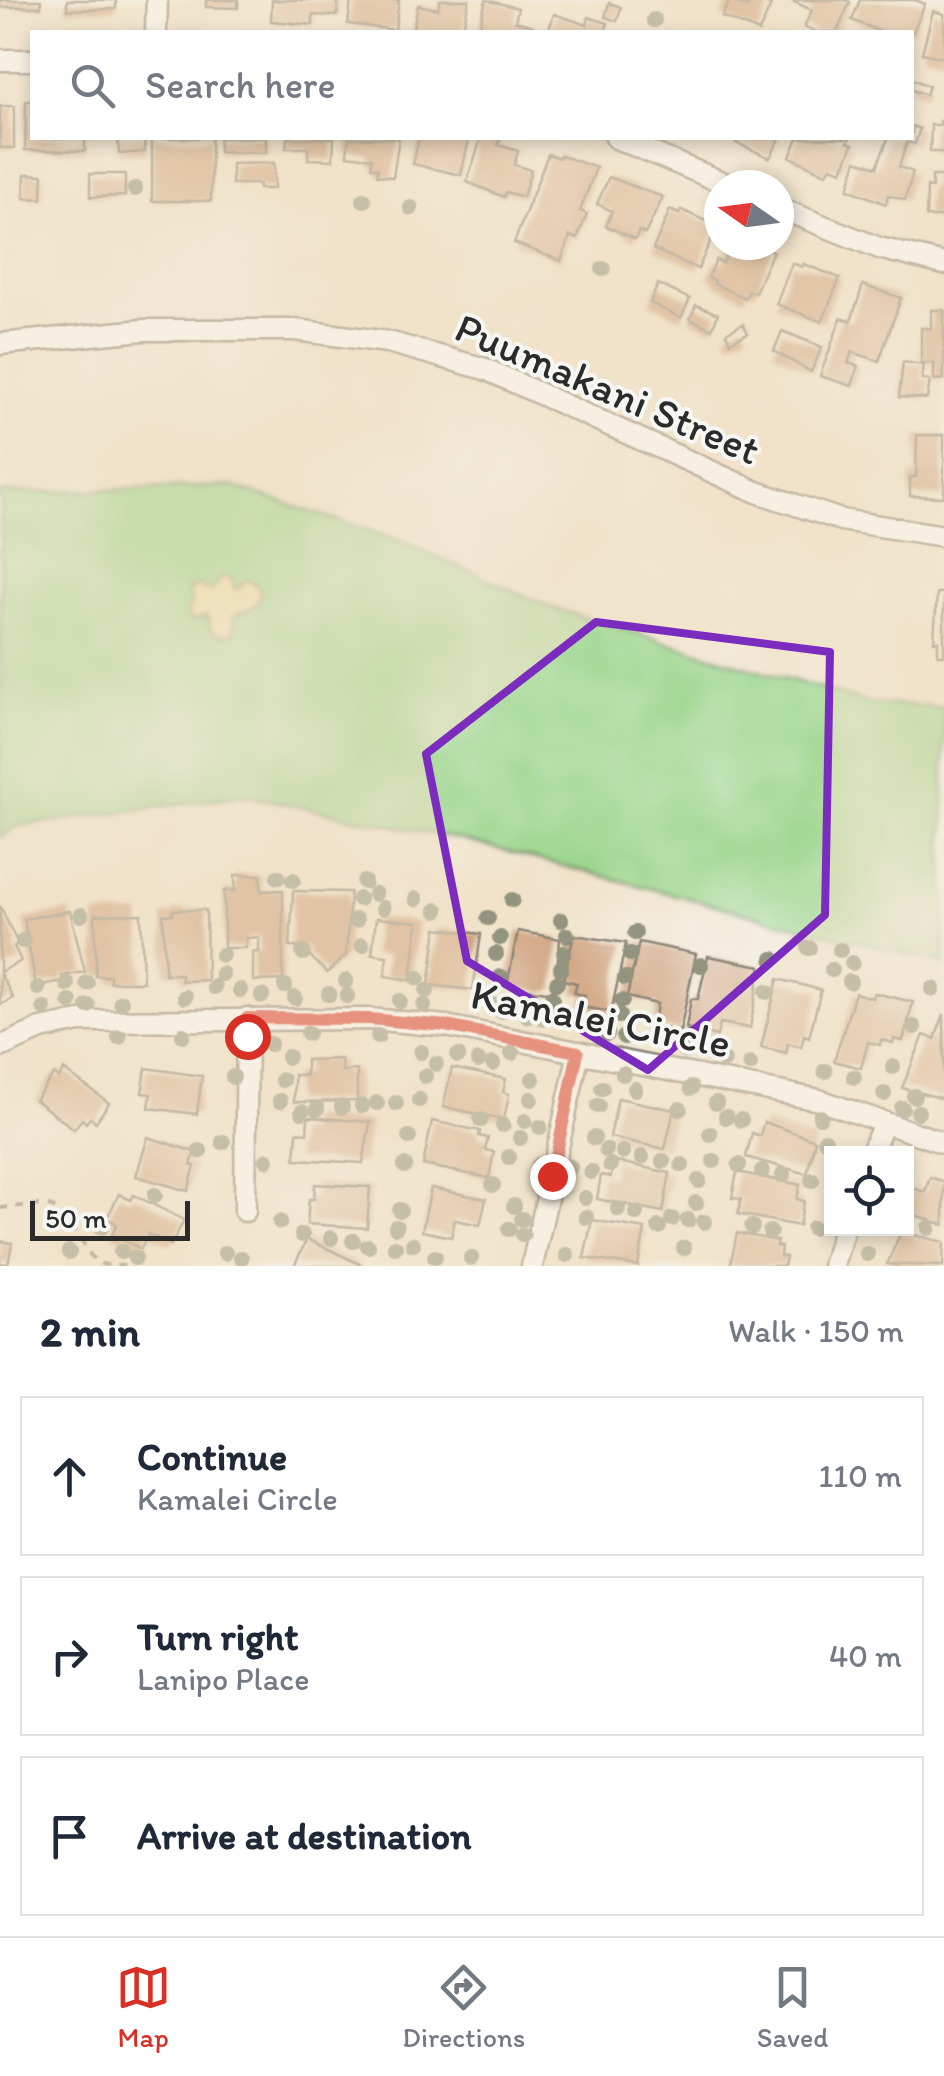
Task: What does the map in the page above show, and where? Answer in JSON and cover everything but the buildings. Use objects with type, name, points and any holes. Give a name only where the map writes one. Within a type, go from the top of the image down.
[{"type":"street","points":[[156,30],[157,0]]},
{"type":"street","points":[[0,60],[30,60]]},
{"type":"street","points":[[621,140],[704,175]]},
{"type":"street","points":[[794,214],[879,248],[944,264]]},
{"type":"street","name":"Puumakani Street","points":[[0,344],[142,330],[295,330],[388,342],[485,369],[757,492],[841,520],[944,536]]},
{"type":"street","points":[[245,1212],[247,1018]]},
{"type":"street","name":"Kamalei Circle","points":[[0,1046],[42,1029],[80,1021],[370,1019],[446,1026],[820,1100],[944,1143]]},
{"type":"street","points":[[532,1266],[578,1052]]},
{"type":"street","points":[[874,1146],[884,1123]]},
{"type":"street","points":[[833,1266],[842,1236]]},
{"type":"path","points":[[0,1208],[54,1207],[72,1221],[85,1248],[96,1260],[126,1266]]},
{"type":"path","points":[[240,1266],[244,1251]]},
{"type":"highlighted area","points":[[596,622],[830,652],[825,915],[648,1070],[467,961],[426,754]]},
{"type":"green space","points":[[232,486],[404,542],[553,608],[868,703],[944,707],[944,964],[462,840],[244,795],[18,826],[0,838],[0,493]]},
{"type":"sand","points":[[221,577],[232,579],[235,589],[243,581],[251,581],[260,589],[259,600],[234,616],[233,633],[223,636],[212,632],[207,616],[192,621],[186,612],[191,604],[189,589],[198,586],[212,591]]},
{"type":"route","points":[[247,1036],[247,1018],[370,1019],[446,1026],[578,1052],[552,1176]]}]
